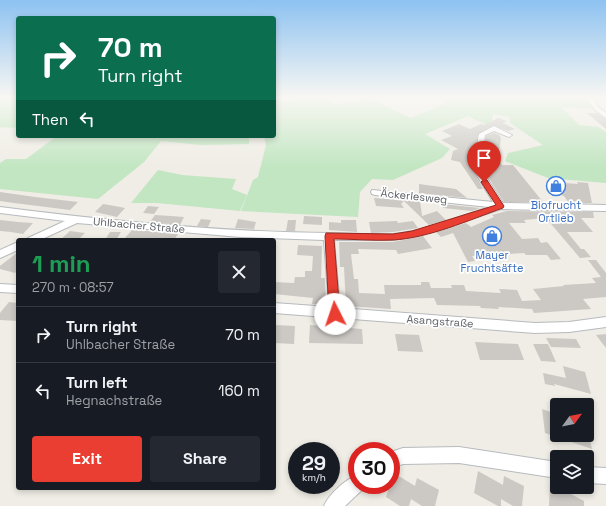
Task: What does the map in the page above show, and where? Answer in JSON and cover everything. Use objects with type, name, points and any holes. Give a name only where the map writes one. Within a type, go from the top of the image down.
[{"type":"street","points":[[500,206],[477,169],[477,165],[482,134],[494,128],[509,135]]},
{"type":"street","name":"Äckerlesweg","points":[[375,192],[500,206]]},
{"type":"street","name":"Uhlbacher Straße","points":[[0,210],[76,220],[240,234],[393,237],[439,227],[500,206],[606,208]]},
{"type":"street","name":"Uhlbacher Straße","points":[[36,238],[76,220]]},
{"type":"street","points":[[330,236],[335,314]]},
{"type":"street","points":[[0,254],[16,247]]},
{"type":"street","points":[[0,288],[16,289]]},
{"type":"street","name":"Asangstraße","points":[[276,308],[335,314],[535,328],[569,327],[606,322]]},
{"type":"street","points":[[400,457],[458,455],[550,469]]},
{"type":"street","points":[[594,475],[606,476]]},
{"type":"street","points":[[333,506],[348,492]]},
{"type":"green space","points":[[0,121],[16,121],[16,128],[0,127]]},
{"type":"green space","points":[[276,121],[457,121],[425,134],[450,149],[442,158],[393,180],[372,179],[360,192],[358,217],[241,211],[253,180],[258,177],[266,145],[264,138],[276,138]]},
{"type":"green space","points":[[478,121],[492,121],[491,127]]},
{"type":"green space","points":[[510,121],[575,121],[579,125],[598,127],[606,132],[606,183],[548,178],[505,161],[508,153],[543,145],[510,123]]},
{"type":"green space","points":[[54,138],[249,138],[249,144],[201,145],[161,141],[144,162],[98,199],[0,189],[0,163],[6,159],[26,159]]},
{"type":"green space","points":[[158,170],[182,175],[236,179],[232,189],[247,195],[240,211],[157,203],[131,203]]},
{"type":"building","points":[[493,121],[506,121],[507,121],[503,123],[515,129],[508,131],[493,125],[478,134],[472,169],[483,189],[478,189],[460,162],[451,160],[453,151],[458,149],[441,140],[452,136],[442,131],[459,124],[470,129],[481,124],[484,125]]},
{"type":"building","points":[[596,121],[606,121],[606,129]]},
{"type":"building","points":[[494,133],[499,135],[501,138],[498,158],[502,165],[513,165],[543,202],[504,202],[483,169],[486,136]]},
{"type":"building","points":[[550,182],[578,184],[577,182],[588,183],[592,203],[569,203],[564,196],[560,195]]},
{"type":"building","points":[[419,184],[456,189],[467,198],[419,193]]},
{"type":"building","points":[[0,192],[78,202],[70,210],[14,203],[0,201]]},
{"type":"building","points":[[374,198],[420,201],[422,216],[437,211],[446,220],[429,225],[404,201],[401,204],[404,208],[376,206]]},
{"type":"building","points":[[103,204],[125,208],[117,217],[95,212]]},
{"type":"building","points":[[442,204],[480,208],[472,211],[443,208]]},
{"type":"building","points":[[148,206],[159,207],[154,214],[143,213]]},
{"type":"building","points":[[507,211],[593,212],[594,218],[581,218],[593,232],[567,232],[581,249],[584,249],[591,257],[580,258],[546,218],[524,220],[526,223],[509,223],[522,239],[538,238],[541,243],[547,242],[561,259],[551,260],[547,255],[526,255],[524,253],[472,256],[475,261],[468,262],[453,233],[441,237],[436,232],[466,223],[471,227],[494,217],[492,215]]},
{"type":"building","points":[[155,215],[184,217],[180,225],[150,222]]},
{"type":"building","points":[[304,216],[322,217],[322,225],[303,224]]},
{"type":"building","points":[[201,219],[211,220],[208,227],[197,226]]},
{"type":"building","points":[[238,219],[256,222],[254,229],[235,228]]},
{"type":"building","points":[[0,220],[33,223],[23,234],[0,231]]},
{"type":"building","points":[[288,220],[296,220],[295,231],[286,231]]},
{"type":"building","points":[[341,220],[356,220],[357,232],[329,230],[329,222],[341,223]]},
{"type":"building","points":[[397,221],[398,223],[413,221],[418,228],[393,232],[371,233],[369,222]]},
{"type":"building","points":[[132,230],[178,234],[175,238],[125,238]]},
{"type":"building","points":[[70,231],[85,233],[80,238],[62,238]]},
{"type":"building","points":[[110,232],[121,232],[117,238],[106,238]]},
{"type":"building","points":[[423,236],[432,248],[398,254],[396,250],[358,249],[359,254],[351,254],[354,279],[358,279],[359,293],[385,294],[384,285],[421,285],[421,282],[429,282],[431,288],[452,288],[451,285],[464,285],[466,291],[501,293],[499,289],[517,290],[522,301],[541,300],[533,289],[596,283],[592,278],[601,277],[588,260],[596,260],[606,273],[606,297],[583,299],[591,309],[534,313],[532,309],[498,307],[499,309],[481,308],[480,306],[437,305],[434,298],[390,299],[391,309],[346,306],[344,267],[340,267],[339,242],[393,242]]},
{"type":"building","points":[[298,245],[322,246],[321,278],[325,278],[326,304],[312,304],[313,298],[276,294],[276,282],[294,283],[295,277],[305,277],[305,271],[312,271],[313,256],[297,255]]},
{"type":"building","points":[[16,254],[15,273],[0,269],[0,266]]},
{"type":"building","points":[[9,302],[16,303],[16,321],[0,320],[0,313]]},
{"type":"building","points":[[276,325],[295,326],[294,344],[276,343]]},
{"type":"building","points":[[310,325],[362,329],[363,344],[309,343]]},
{"type":"building","points":[[395,334],[419,335],[423,352],[398,351]]},
{"type":"building","points":[[606,334],[606,348],[596,335]]},
{"type":"building","points":[[546,338],[576,339],[581,348],[551,347]]},
{"type":"building","points":[[475,342],[518,344],[524,360],[480,360]]},
{"type":"building","points":[[533,344],[548,344],[556,362],[541,361]]},
{"type":"building","points":[[563,366],[585,372],[591,394],[554,384],[555,386],[545,384],[543,373],[566,378]]},
{"type":"building","points":[[542,409],[550,412],[550,435],[545,433]]},
{"type":"building","points":[[571,442],[590,442],[592,449]]},
{"type":"building","points":[[478,471],[503,485],[504,476],[524,486],[522,506],[513,506],[501,499],[501,506],[498,506],[474,493]]},
{"type":"building","points":[[400,477],[415,486],[417,478],[439,490],[435,506],[422,506],[411,499],[409,506],[400,506],[386,497],[387,494],[400,494]]},
{"type":"building","points":[[550,483],[550,494],[571,494],[584,501],[584,506],[549,506]]},
{"type":"place","name":"Biofrucht Ortlieb","points":[[556,186]]},
{"type":"place","name":"Mayer Fruchtsäfte","points":[[492,236]]},
{"type":"route","points":[[335,314],[330,236],[393,237],[412,234],[439,227],[500,206],[484,182]]}]
